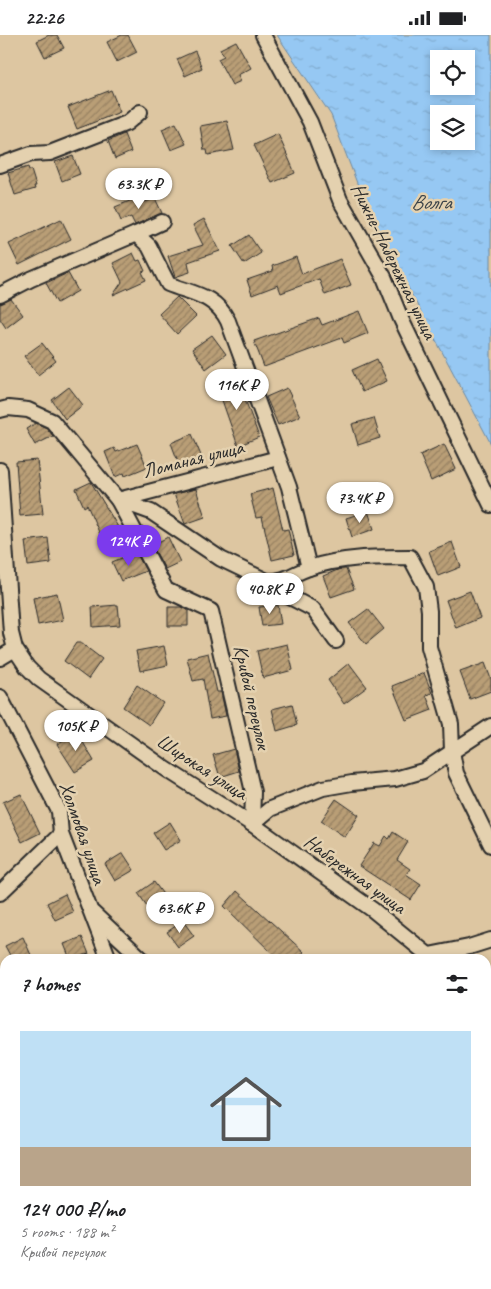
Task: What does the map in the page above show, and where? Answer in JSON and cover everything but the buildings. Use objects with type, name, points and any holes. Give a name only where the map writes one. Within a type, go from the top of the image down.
[{"type":"street","name":"Нижне-Набережная улица","points":[[263,35],[310,122],[340,200],[384,277],[401,319],[491,505]]},
{"type":"street","points":[[0,165],[31,154],[50,153],[127,123],[140,113]]},
{"type":"street","points":[[0,295],[31,279],[162,222]]},
{"type":"street","name":"Ломаная улица","points":[[136,234],[149,246],[168,284],[208,298],[222,309],[289,487],[308,568]]},
{"type":"street","name":"Кривой переулок","points":[[0,411],[8,408],[28,410],[52,421],[118,500],[152,568],[166,590],[211,611],[253,792],[252,824]]},
{"type":"street","name":"Ломаная улица","points":[[118,500],[278,458]]},
{"type":"street","name":"Широкая улица","points":[[0,470],[11,633],[15,649],[27,667],[39,679],[158,763],[252,824]]},
{"type":"street","name":"Кривой переулок","points":[[118,500],[152,513],[222,559],[269,582],[284,594],[313,609],[336,641]]},
{"type":"street","points":[[269,582],[285,580],[308,568],[358,557],[410,557],[426,587],[429,611],[429,647],[451,724],[452,751],[456,773],[491,845]]},
{"type":"street","points":[[0,658],[15,649]]},
{"type":"street","name":"Холмовая улица","points":[[0,697],[59,811],[61,834],[88,909],[108,954]]},
{"type":"street","points":[[252,824],[270,809],[323,788],[394,779],[422,771],[491,726]]},
{"type":"street","name":"Набережная улица","points":[[252,824],[373,910],[427,954]]},
{"type":"street","points":[[0,892],[61,834]]},
{"type":"street","points":[[88,909],[137,954]]},
{"type":"street","points":[[443,954],[491,940]]},
{"type":"water","name":"Волга","points":[[277,35],[491,35],[491,444],[368,212],[331,115]]}]
